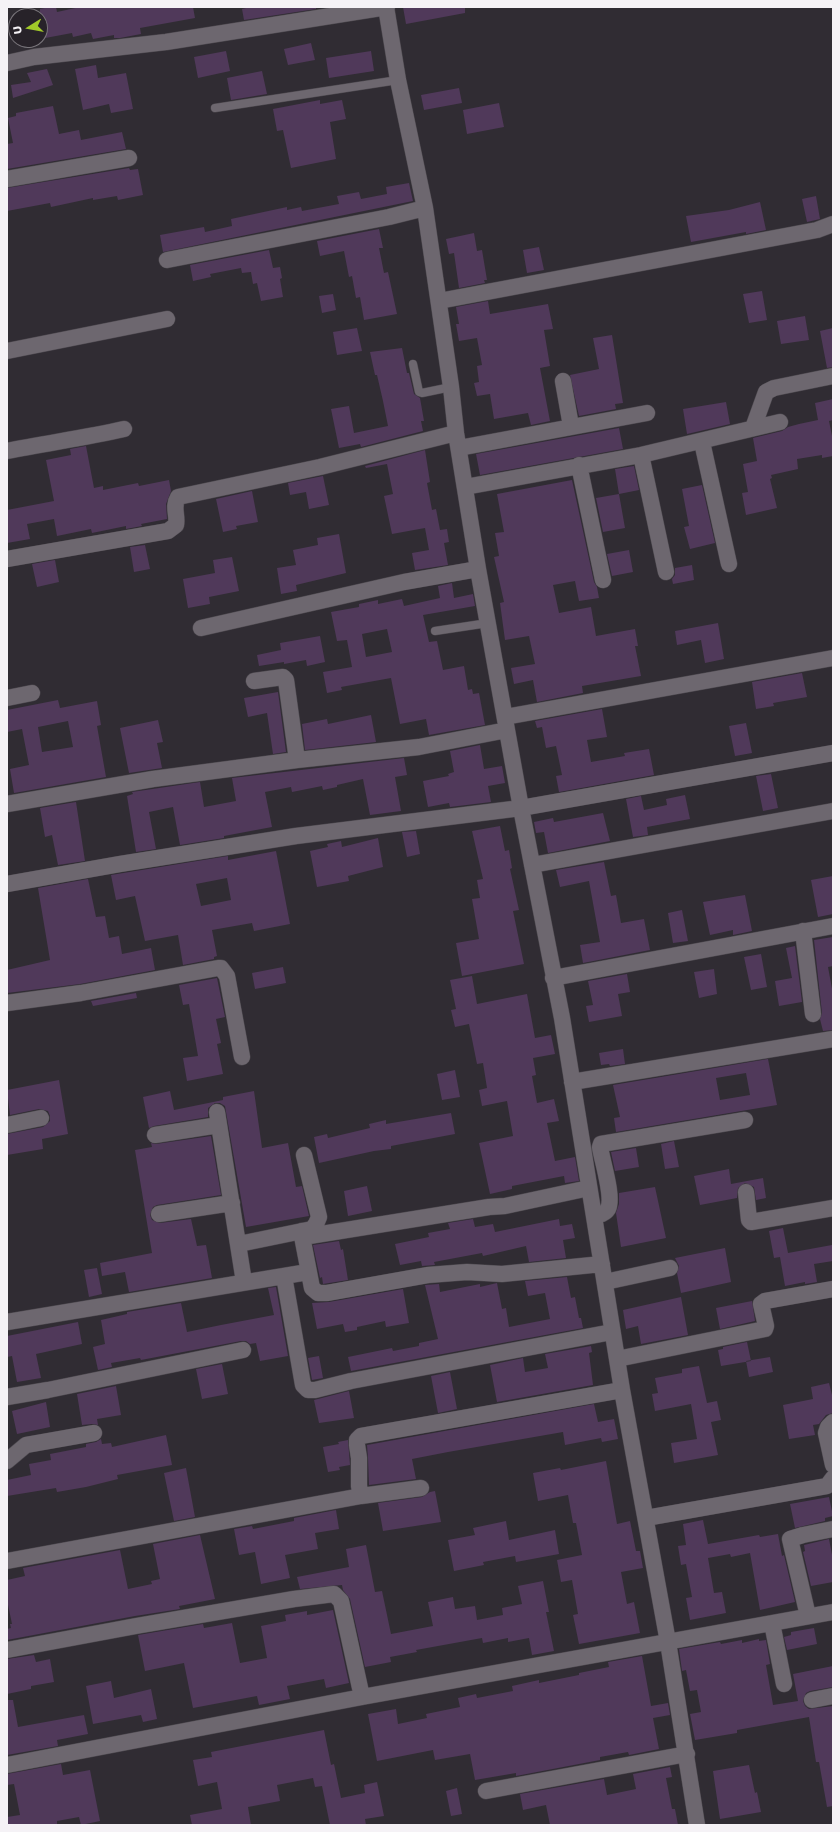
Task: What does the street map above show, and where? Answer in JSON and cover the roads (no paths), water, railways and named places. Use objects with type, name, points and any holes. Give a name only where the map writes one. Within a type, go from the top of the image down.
[{"type":"street","points":[[7,63],[34,57],[166,42],[386,7],[398,80],[425,208],[451,387],[457,440],[478,568],[521,808],[562,1018],[612,1332],[668,1642],[687,1754],[697,1825]]},
{"type":"street","points":[[7,179],[129,158]]},
{"type":"street","points":[[167,260],[389,217],[425,208]]},
{"type":"street","points":[[439,301],[816,230],[833,224]]},
{"type":"street","points":[[7,351],[167,319]]},
{"type":"street","points":[[753,428],[766,392],[774,388],[833,376]]},
{"type":"street","points":[[563,381],[571,426]]},
{"type":"street","points":[[7,559],[168,531],[176,525],[178,519],[174,507],[178,498],[320,467],[457,440],[571,426],[647,413]]},
{"type":"street","points":[[465,487],[579,465],[641,455],[702,442],[780,422]]},
{"type":"street","points":[[7,451],[74,438],[94,436],[124,429]]},
{"type":"street","points":[[702,442],[729,564]]},
{"type":"street","points":[[641,455],[666,572]]},
{"type":"street","points":[[579,465],[603,580]]},
{"type":"street","points":[[201,628],[404,582],[478,568]]},
{"type":"street","points":[[7,804],[154,779],[297,760],[419,747],[506,724],[833,658]]},
{"type":"street","points":[[254,681],[283,677],[286,680],[297,760]]},
{"type":"street","points":[[7,698],[32,693]]},
{"type":"street","points":[[7,884],[120,864],[296,836],[521,808],[833,753]]},
{"type":"street","points":[[532,865],[833,811]]},
{"type":"street","points":[[553,978],[833,926]]},
{"type":"street","points":[[803,931],[813,1014]]},
{"type":"street","points":[[7,1003],[81,993],[221,968],[227,976],[234,1006],[242,1057]]},
{"type":"street","points":[[572,1082],[601,1076],[833,1039]]},
{"type":"street","points":[[7,1126],[41,1118]]},
{"type":"street","points":[[155,1135],[218,1119],[244,1282]]},
{"type":"street","points":[[594,1216],[607,1210],[609,1204],[609,1194],[600,1147],[601,1144],[745,1120]]},
{"type":"street","points":[[302,1234],[312,1229],[319,1217],[304,1155]]},
{"type":"street","points":[[239,1244],[489,1207],[505,1206],[589,1188]]},
{"type":"street","points":[[746,1192],[749,1220],[751,1222],[833,1208]]},
{"type":"street","points":[[159,1214],[232,1204]]},
{"type":"street","points":[[302,1234],[312,1288],[318,1293],[327,1293],[428,1275],[467,1272],[502,1274],[602,1264]]},
{"type":"street","points":[[605,1282],[670,1268]]},
{"type":"street","points":[[7,1322],[308,1272]]},
{"type":"street","points":[[284,1276],[303,1385],[308,1390],[315,1390],[351,1381],[612,1332]]},
{"type":"street","points":[[617,1360],[765,1329],[766,1326],[761,1304],[765,1301],[833,1289]]},
{"type":"street","points":[[7,1397],[243,1350]]},
{"type":"street","points":[[361,1496],[359,1486],[359,1458],[357,1440],[361,1436],[622,1390]]},
{"type":"street","points":[[833,1422],[826,1433],[833,1464]]},
{"type":"street","points":[[7,1461],[26,1445],[94,1432]]},
{"type":"street","points":[[646,1518],[827,1486],[833,1478]]},
{"type":"street","points":[[7,1561],[361,1496],[421,1488]]},
{"type":"street","points":[[808,1616],[790,1539],[833,1529]]},
{"type":"street","points":[[7,1650],[136,1626],[334,1594],[341,1602],[362,1697]]},
{"type":"street","points":[[7,1765],[362,1697],[833,1612]]},
{"type":"street","points":[[772,1623],[784,1684]]},
{"type":"street","points":[[812,1700],[833,1696]]},
{"type":"street","points":[[486,1791],[687,1754]]},
{"type":"lane","points":[[215,108],[398,80]]},
{"type":"lane","points":[[413,364],[419,392],[427,392],[451,387]]},
{"type":"lane","points":[[435,631],[488,623]]}]
